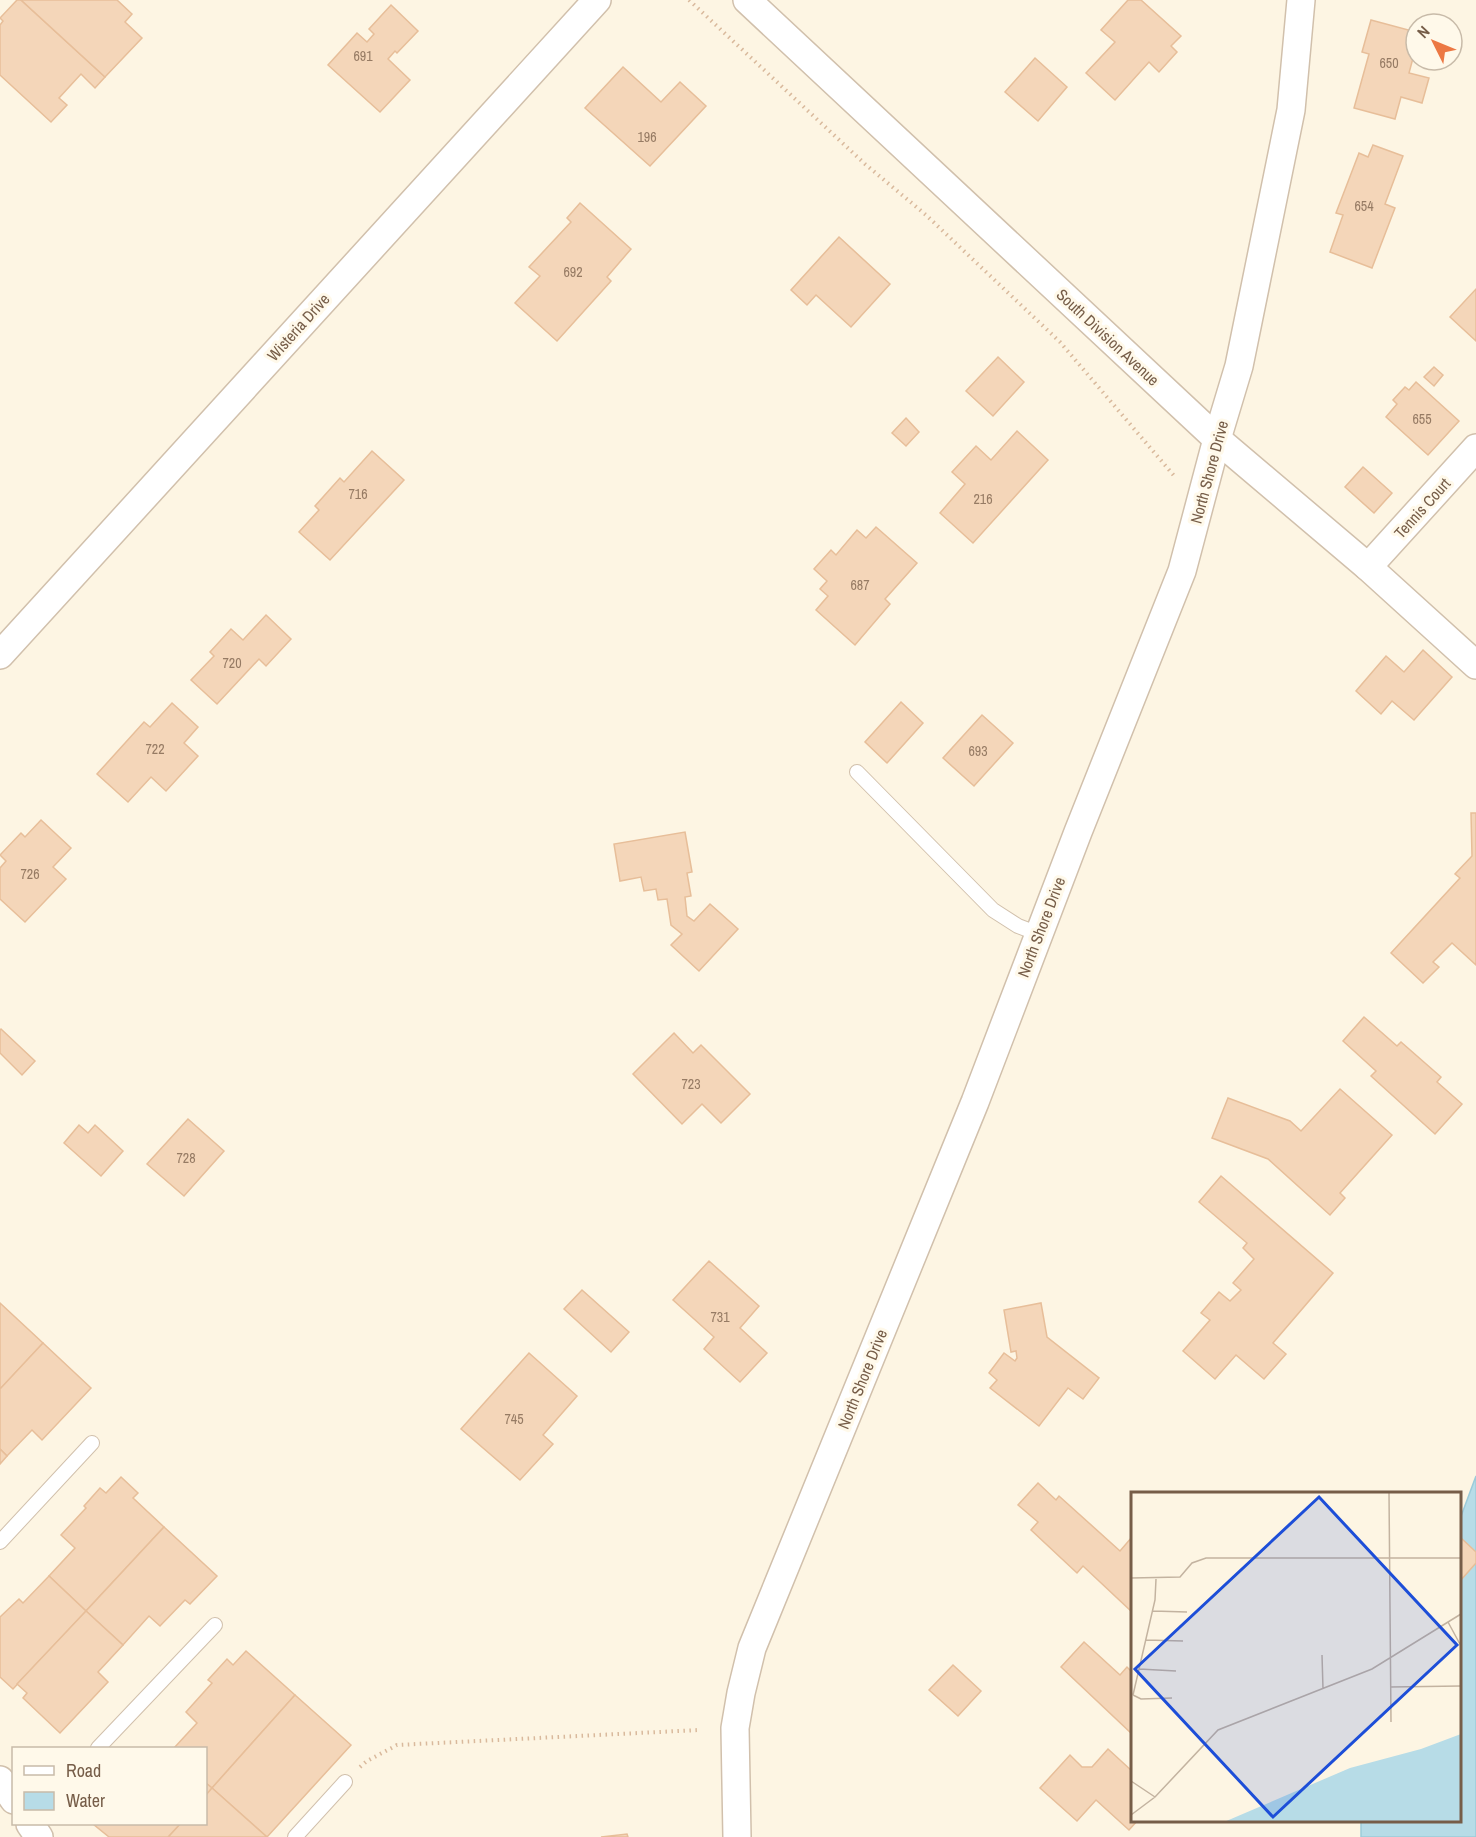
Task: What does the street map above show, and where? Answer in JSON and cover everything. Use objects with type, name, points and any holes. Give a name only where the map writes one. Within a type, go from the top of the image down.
[{"type":"street","name":"Wisteria Drive","points":[[0,655],[597,0]]},
{"type":"street","name":"South Division Avenue","points":[[747,0],[1217,439],[1368,567],[1476,665]]},
{"type":"street","name":"North Shore Drive","points":[[737,1837],[735,1728],[752,1648],[975,1102],[1078,832],[1182,571],[1239,366],[1291,110],[1301,0]]},
{"type":"street","name":"Tennis Court","points":[[1368,567],[1476,448]]},
{"type":"street","points":[[0,1780],[12,1797]]},
{"type":"lane","points":[[857,772],[993,910],[1017,926],[1039,934]]},
{"type":"lane","points":[[0,1542],[92,1443]]},
{"type":"lane","points":[[100,1747],[215,1625]]},
{"type":"lane","points":[[295,1837],[345,1782]]},
{"type":"path","points":[[689,0],[865,164],[926,215],[1060,342],[1199,505]]},
{"type":"path","points":[[345,1782],[367,1761],[397,1745],[699,1730]]},
{"type":"water","points":[[1476,1476],[1476,1837],[1361,1837],[1361,1822],[1461,1822],[1461,1516]]},
{"type":"building","points":[[17,0],[21,0],[105,77],[95,88],[81,74],[59,98],[67,105],[51,122],[0,75],[0,25],[3,21],[0,18]]},
{"type":"building","points":[[21,0],[117,0],[132,14],[125,22],[142,38],[105,77]]},
{"type":"building","points":[[1128,0],[1141,0],[1181,36],[1171,46],[1177,52],[1159,72],[1149,62],[1115,100],[1086,73],[1115,42],[1101,30]]},
{"type":"building","points":[[391,5],[418,31],[388,59],[410,80],[380,112],[328,65],[357,33],[367,42],[374,34],[369,29]]},
{"type":"building","points":[[1371,20],[1404,29],[1404,72],[1429,78],[1422,103],[1401,97],[1395,119],[1354,108],[1369,54],[1362,52]]},
{"type":"building","points":[[1035,58],[1067,87],[1038,121],[1005,92]]},
{"type":"building","points":[[623,67],[661,102],[680,82],[706,106],[650,166],[585,108]]},
{"type":"building","points":[[1373,145],[1403,156],[1385,204],[1395,208],[1372,268],[1330,252],[1343,215],[1336,213],[1359,153],[1368,157]]},
{"type":"building","points":[[580,203],[631,249],[607,277],[611,281],[557,341],[515,303],[540,276],[529,267],[571,222],[567,218]]},
{"type":"building","points":[[839,237],[890,284],[851,327],[816,295],[807,305],[791,290]]},
{"type":"building","points":[[1476,289],[1476,341],[1450,317]]},
{"type":"building","points":[[998,357],[1024,382],[993,416],[966,391]]},
{"type":"building","points":[[1434,367],[1443,375],[1434,386],[1424,377]]},
{"type":"building","points":[[1416,382],[1459,421],[1428,455],[1386,417],[1397,404],[1393,400],[1405,387],[1409,390]]},
{"type":"building","points":[[906,418],[919,432],[906,446],[892,433]]},
{"type":"building","points":[[1017,431],[1048,460],[973,543],[940,513],[965,484],[952,472],[976,446],[991,460]]},
{"type":"building","points":[[372,451],[404,480],[330,560],[299,532],[319,510],[315,506],[340,478],[344,482]]},
{"type":"building","points":[[1363,467],[1392,493],[1374,513],[1345,487]]},
{"type":"building","points":[[876,527],[917,563],[885,599],[890,604],[855,645],[816,610],[828,596],[820,589],[827,581],[814,569],[831,550],[836,555],[857,530],[866,538]]},
{"type":"building","points":[[266,615],[291,639],[266,666],[259,659],[217,704],[191,680],[214,656],[210,652],[231,629],[243,640]]},
{"type":"building","points":[[1423,650],[1452,677],[1414,720],[1392,701],[1381,714],[1356,691],[1386,656],[1404,672]]},
{"type":"building","points":[[901,702],[923,723],[887,763],[865,742]]},
{"type":"building","points":[[172,703],[198,727],[184,743],[198,756],[166,791],[151,777],[128,802],[97,774],[144,722],[150,727]]},
{"type":"building","points":[[982,715],[1013,743],[974,786],[943,758]]},
{"type":"building","points":[[1471,813],[1476,813],[1476,965],[1452,943],[1433,962],[1439,967],[1423,983],[1391,953],[1460,878],[1455,874],[1472,856]]},
{"type":"building","points":[[41,820],[71,848],[53,867],[66,879],[25,922],[0,899],[0,868],[6,861],[0,855],[21,833],[25,837]]},
{"type":"building","points":[[685,832],[692,872],[687,873],[691,896],[685,897],[687,916],[694,921],[710,904],[738,929],[699,971],[671,945],[682,934],[671,925],[667,899],[658,900],[656,889],[644,891],[641,877],[620,881],[614,844]]},
{"type":"building","points":[[1364,1017],[1397,1046],[1401,1042],[1441,1077],[1437,1082],[1462,1104],[1435,1134],[1371,1076],[1376,1071],[1343,1041]]},
{"type":"building","points":[[1,1029],[35,1061],[22,1075],[0,1053]]},
{"type":"building","points":[[674,1033],[693,1053],[701,1045],[750,1094],[721,1123],[702,1104],[682,1124],[633,1074]]},
{"type":"building","points":[[1340,1089],[1392,1135],[1340,1193],[1345,1198],[1330,1215],[1268,1159],[1212,1138],[1228,1098],[1290,1121],[1301,1131]]},
{"type":"building","points":[[188,1119],[224,1151],[184,1196],[147,1164]]},
{"type":"building","points":[[79,1125],[88,1133],[95,1125],[123,1151],[101,1176],[64,1143]]},
{"type":"building","points":[[1221,1176],[1333,1273],[1273,1343],[1286,1354],[1264,1379],[1236,1355],[1215,1379],[1183,1351],[1210,1320],[1201,1313],[1219,1292],[1230,1301],[1241,1290],[1233,1283],[1254,1259],[1243,1248],[1247,1243],[1199,1202]]},
{"type":"building","points":[[709,1261],[759,1306],[740,1328],[767,1353],[740,1382],[704,1349],[714,1337],[673,1300]]},
{"type":"building","points":[[582,1290],[629,1332],[611,1352],[564,1309]]},
{"type":"building","points":[[0,1303],[43,1343],[0,1389]]},
{"type":"building","points":[[1041,1303],[1047,1337],[1099,1378],[1083,1399],[1068,1388],[1039,1426],[990,1388],[997,1380],[989,1373],[1004,1353],[1015,1361],[1017,1358],[1016,1351],[1011,1352],[1004,1310]]},
{"type":"building","points":[[43,1343],[91,1388],[42,1440],[32,1430],[7,1456],[0,1449],[0,1389]]},
{"type":"building","points":[[529,1353],[577,1396],[543,1435],[553,1444],[520,1480],[461,1429]]},
{"type":"building","points":[[0,1449],[7,1456],[0,1464]]},
{"type":"building","points":[[121,1477],[138,1493],[133,1498],[164,1527],[86,1611],[49,1576],[75,1548],[61,1535],[86,1508],[84,1506],[100,1488],[106,1493]]},
{"type":"building","points":[[1038,1483],[1056,1500],[1059,1496],[1120,1551],[1131,1538],[1131,1611],[1083,1566],[1077,1573],[1031,1530],[1038,1522],[1018,1505]]},
{"type":"building","points":[[164,1527],[217,1576],[190,1604],[185,1600],[160,1626],[149,1616],[123,1645],[86,1611]]},
{"type":"building","points":[[1461,1538],[1476,1552],[1476,1563],[1461,1580]]},
{"type":"building","points":[[49,1576],[86,1611],[13,1689],[0,1677],[0,1617],[19,1599],[23,1603]]},
{"type":"building","points":[[86,1611],[123,1645],[98,1672],[108,1682],[60,1733],[23,1698],[27,1693],[17,1684]]},
{"type":"building","points":[[1084,1642],[1120,1675],[1127,1667],[1131,1671],[1131,1733],[1061,1667]]},
{"type":"building","points":[[246,1651],[295,1695],[212,1788],[207,1784],[207,1747],[175,1747],[197,1723],[186,1712],[212,1683],[208,1680],[227,1659],[233,1665]]},
{"type":"building","points":[[953,1665],[981,1691],[958,1716],[929,1690]]},
{"type":"building","points":[[295,1695],[351,1745],[267,1837],[212,1788]]},
{"type":"building","points":[[1108,1749],[1131,1770],[1131,1822],[1136,1822],[1129,1830],[1096,1800],[1077,1821],[1040,1788],[1070,1755],[1082,1767],[1092,1767]]},
{"type":"building","points":[[207,1784],[212,1788],[207,1794]]},
{"type":"building","points":[[212,1788],[267,1837],[168,1837],[179,1825],[207,1825],[207,1794]]},
{"type":"building","points":[[94,1825],[179,1825],[168,1837],[109,1837]]},
{"type":"building","points":[[627,1834],[628,1837],[601,1837]]}]
